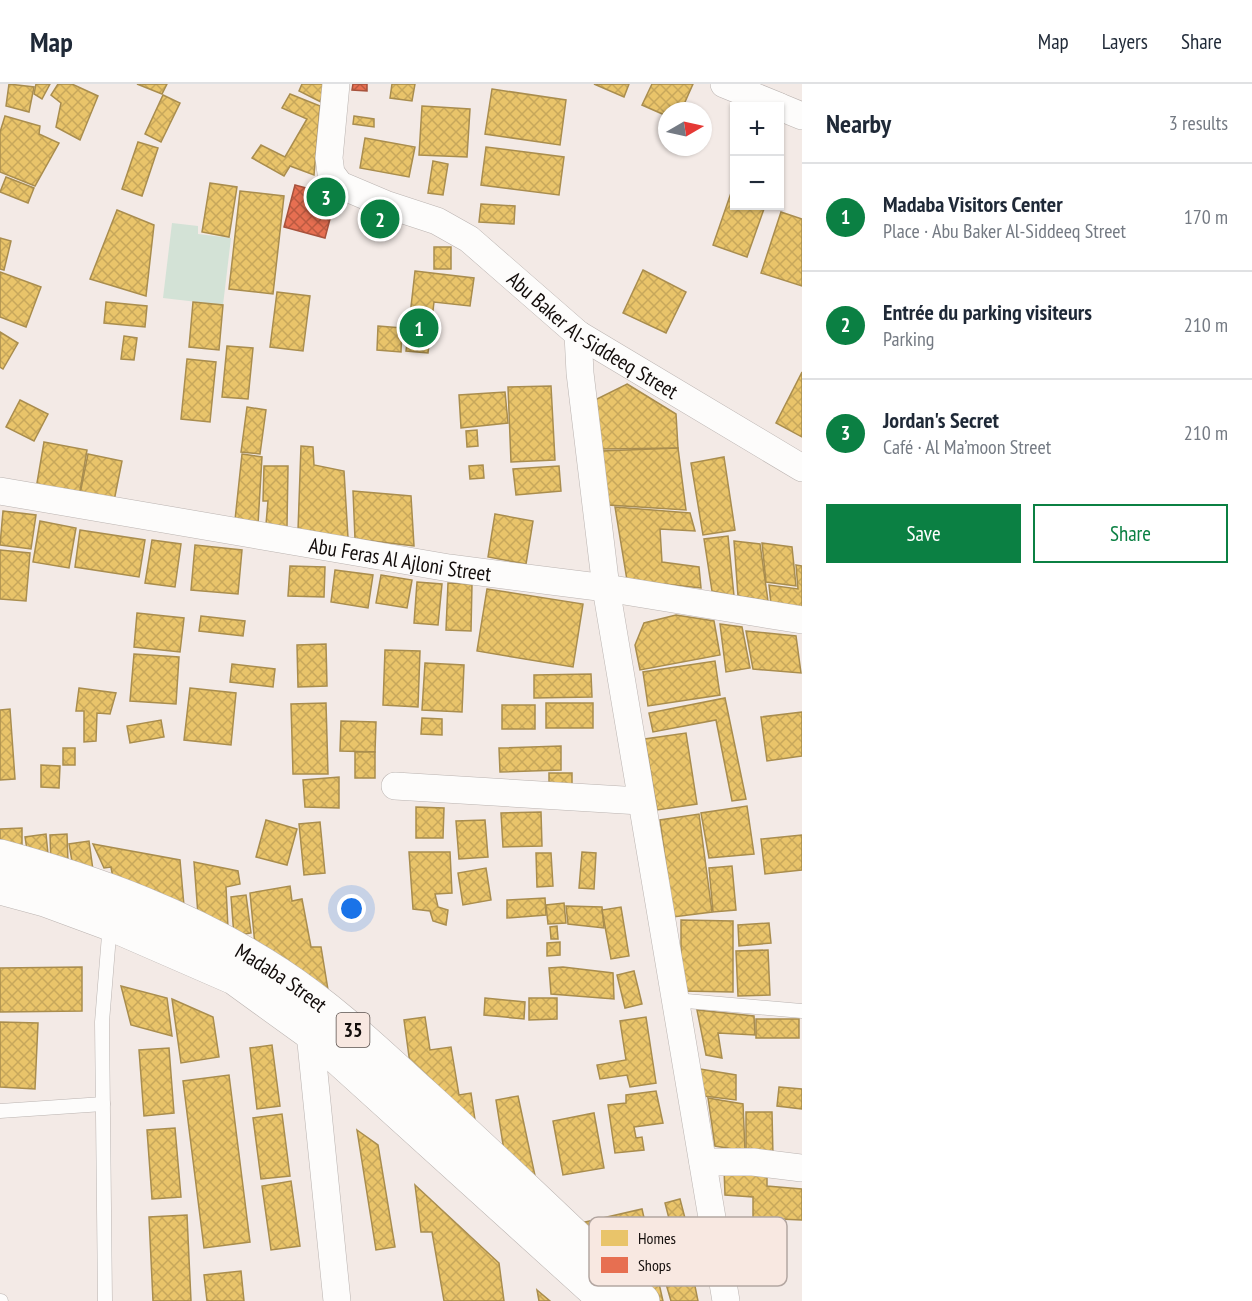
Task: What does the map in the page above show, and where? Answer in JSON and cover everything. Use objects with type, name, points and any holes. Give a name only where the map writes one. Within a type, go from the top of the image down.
[{"type":"main road","name":"Madaba Street","points":[[0,856],[68,874],[123,893],[224,942],[280,975],[354,1031],[589,1251]]},
{"type":"main road","name":"Madaba Street","points":[[0,888],[45,900],[110,924],[234,978],[310,1033],[589,1286]]},
{"type":"main road","name":"Madaba Street","points":[[589,1286],[606,1301]]},
{"type":"main road","name":"Madaba Street","points":[[627,1286],[643,1301]]},
{"type":"street","name":"Abu Baker Al-Siddeeq Street","points":[[336,84],[329,158],[331,173],[340,185],[385,204],[437,221],[469,239],[578,334],[802,468]]},
{"type":"street","points":[[724,84],[767,102]]},
{"type":"street","points":[[784,109],[802,116]]},
{"type":"street","points":[[578,334],[580,373],[606,588],[640,801],[712,1217]]},
{"type":"street","name":"Abu Feras Al Ajloni Street","points":[[0,491],[449,568],[606,588],[802,620]]},
{"type":"street","points":[[395,786],[640,801]]},
{"type":"street","points":[[310,1033],[337,1301]]},
{"type":"street","points":[[703,1162],[753,1162],[802,1168]]},
{"type":"street","points":[[724,1286],[726,1301]]},
{"type":"lane","points":[[105,1301],[102,1022],[110,924],[123,893]]},
{"type":"lane","points":[[675,1000],[802,1011]]},
{"type":"lane","points":[[0,1111],[103,1104]]},
{"type":"green space","points":[[172,223],[198,226],[198,234],[231,238],[223,305],[163,298]]},
{"type":"building: Homes","points":[[9,84],[34,87],[29,112],[6,106]]},
{"type":"building: Homes","points":[[36,84],[50,84],[42,99],[34,94]]},
{"type":"building: Homes","points":[[58,84],[72,84],[98,96],[80,140],[56,127],[61,103],[51,95]]},
{"type":"building: Homes","points":[[137,84],[167,84],[162,94]]},
{"type":"building: Homes","points":[[302,84],[323,84],[321,102],[299,91]]},
{"type":"building: Homes","points":[[392,84],[415,84],[412,101],[390,98]]},
{"type":"building: Homes","points":[[594,84],[629,84],[624,97]]},
{"type":"building: Homes","points":[[652,84],[693,84],[685,102],[658,102],[658,112],[642,105]]},
{"type":"building: Homes","points":[[492,89],[566,100],[560,145],[485,134]]},
{"type":"building: Homes","points":[[290,94],[320,106],[314,175],[290,166],[284,176],[252,158],[261,145],[285,157],[307,119],[282,108]]},
{"type":"building: Homes","points":[[163,95],[180,103],[161,142],[145,134]]},
{"type":"building: Homes","points":[[422,106],[470,109],[467,157],[419,155]]},
{"type":"building: Homes","points":[[5,116],[40,126],[39,134],[59,143],[35,186],[0,172],[0,132]]},
{"type":"building: Homes","points":[[354,116],[374,119],[374,127],[353,124]]},
{"type":"building: Homes","points":[[365,138],[415,147],[409,177],[360,168]]},
{"type":"building: Homes","points":[[138,142],[158,148],[142,196],[122,189]]},
{"type":"building: Homes","points":[[486,147],[564,157],[559,195],[481,185]]},
{"type":"building: Homes","points":[[433,161],[448,164],[443,195],[428,193]]},
{"type":"building: Homes","points":[[6,177],[34,188],[28,203],[0,192]]},
{"type":"building: Homes","points":[[210,183],[237,187],[229,237],[202,232]]},
{"type":"building: Homes","points":[[240,191],[284,196],[273,294],[229,289]]},
{"type":"building: Homes","points":[[730,196],[730,210],[764,210],[747,257],[713,245]]},
{"type":"building: Homes","points":[[481,204],[515,206],[514,224],[479,222]]},
{"type":"building: Homes","points":[[117,210],[154,225],[146,296],[90,279]]},
{"type":"building: Homes","points":[[781,212],[802,219],[802,286],[761,273]]},
{"type":"building: Homes","points":[[0,238],[11,241],[4,270],[0,269]]},
{"type":"building: Homes","points":[[434,247],[451,247],[451,269],[434,269]]},
{"type":"building: Homes","points":[[643,270],[686,292],[666,333],[623,313]]},
{"type":"building: Homes","points":[[415,271],[474,278],[470,306],[434,302],[428,353],[406,351]]},
{"type":"building: Homes","points":[[0,272],[41,287],[26,327],[0,317]]},
{"type":"building: Homes","points":[[277,292],[310,296],[303,351],[270,347]]},
{"type":"building: Homes","points":[[106,302],[147,306],[145,327],[104,323]]},
{"type":"building: Homes","points":[[193,302],[223,305],[219,350],[189,347]]},
{"type":"building: Homes","points":[[378,326],[402,328],[401,352],[377,350]]},
{"type":"building: Homes","points":[[0,332],[18,343],[3,369],[0,367]]},
{"type":"building: Homes","points":[[124,336],[137,338],[134,360],[121,359]]},
{"type":"building: Homes","points":[[227,346],[253,348],[248,399],[222,397]]},
{"type":"building: Homes","points":[[187,359],[216,362],[210,422],[181,419]]},
{"type":"building: Homes","points":[[802,372],[802,437],[776,423]]},
{"type":"building: Homes","points":[[627,384],[676,414],[678,448],[601,449],[595,400]]},
{"type":"building: Homes","points":[[551,386],[555,460],[511,462],[508,387]]},
{"type":"building: Homes","points":[[505,392],[508,423],[461,428],[459,395]]},
{"type":"building: Homes","points":[[20,400],[48,414],[34,441],[6,427]]},
{"type":"building: Homes","points":[[247,407],[266,410],[260,454],[241,452]]},
{"type":"building: Homes","points":[[477,430],[478,446],[467,447],[466,431]]},
{"type":"building: Homes","points":[[44,442],[87,450],[79,497],[36,489]]},
{"type":"building: Homes","points":[[301,446],[313,447],[314,465],[344,471],[348,538],[298,530]]},
{"type":"building: Homes","points":[[678,448],[686,510],[608,505],[601,451]]},
{"type":"building: Homes","points":[[88,454],[122,461],[114,501],[80,494]]},
{"type":"building: Homes","points":[[242,454],[262,457],[258,524],[235,520]]},
{"type":"building: Homes","points":[[724,457],[735,530],[703,535],[691,463]]},
{"type":"building: Homes","points":[[483,465],[484,478],[470,479],[469,466]]},
{"type":"building: Homes","points":[[264,466],[288,466],[287,527],[266,524],[268,501],[263,501]]},
{"type":"building: Homes","points":[[559,466],[561,491],[516,495],[513,469]]},
{"type":"building: Homes","points":[[353,491],[411,496],[414,546],[355,539]]},
{"type":"building: Homes","points":[[615,507],[690,513],[695,531],[660,529],[662,562],[699,567],[701,588],[627,580]]},
{"type":"building: Homes","points":[[3,511],[36,515],[31,549],[0,545]]},
{"type":"building: Homes","points":[[495,514],[533,521],[526,564],[488,557]]},
{"type":"building: Homes","points":[[40,521],[76,528],[69,568],[33,562]]},
{"type":"building: Homes","points":[[80,530],[145,540],[139,577],[75,567]]},
{"type":"building: Homes","points":[[728,536],[734,596],[712,591],[704,539]]},
{"type":"building: Homes","points":[[152,540],[181,544],[175,587],[145,583]]},
{"type":"building: Homes","points":[[734,541],[760,544],[768,601],[738,596]]},
{"type":"building: Homes","points":[[762,543],[792,547],[796,586],[766,582]]},
{"type":"building: Homes","points":[[195,545],[242,550],[238,594],[191,590]]},
{"type":"building: Homes","points":[[0,550],[30,553],[26,601],[0,599]]},
{"type":"building: Homes","points":[[796,565],[802,566],[802,608],[771,604],[769,585],[798,589]]},
{"type":"building: Homes","points":[[290,566],[325,567],[324,597],[288,596]]},
{"type":"building: Homes","points":[[335,570],[373,575],[368,608],[331,602]]},
{"type":"building: Homes","points":[[381,575],[412,580],[407,608],[376,603]]},
{"type":"building: Homes","points":[[417,582],[442,584],[438,625],[414,623]]},
{"type":"building: Homes","points":[[448,583],[472,584],[471,631],[446,630]]},
{"type":"building: Homes","points":[[487,589],[583,604],[573,667],[477,651]]},
{"type":"building: Homes","points":[[137,613],[184,618],[180,652],[134,647]]},
{"type":"building: Homes","points":[[676,615],[714,621],[720,655],[640,670],[635,645],[644,623]]},
{"type":"building: Homes","points":[[201,616],[245,621],[243,636],[199,631]]},
{"type":"building: Homes","points":[[720,624],[742,627],[750,668],[726,672]]},
{"type":"building: Homes","points":[[746,631],[796,636],[801,673],[753,669]]},
{"type":"building: Homes","points":[[326,644],[327,686],[298,687],[297,645]]},
{"type":"building: Homes","points":[[385,650],[420,651],[418,707],[383,705]]},
{"type":"building: Homes","points":[[134,654],[179,657],[176,704],[130,701]]},
{"type":"building: Homes","points":[[715,661],[720,695],[648,706],[643,672]]},
{"type":"building: Homes","points":[[425,663],[464,665],[462,712],[422,710]]},
{"type":"building: Homes","points":[[232,664],[275,669],[273,687],[230,682]]},
{"type":"building: Homes","points":[[591,674],[592,697],[534,698],[534,675]]},
{"type":"building: Homes","points":[[79,688],[116,693],[110,714],[97,713],[96,741],[84,742],[84,711],[76,711]]},
{"type":"building: Homes","points":[[190,688],[236,693],[231,745],[184,740]]},
{"type":"building: Homes","points":[[725,698],[746,799],[732,801],[716,720],[653,732],[649,713]]},
{"type":"building: Homes","points":[[326,703],[328,774],[293,774],[291,704]]},
{"type":"building: Homes","points":[[546,703],[593,703],[593,728],[546,728]]},
{"type":"building: Homes","points":[[502,705],[535,705],[535,729],[502,729]]},
{"type":"building: Homes","points":[[10,709],[15,779],[0,780],[0,710]]},
{"type":"building: Homes","points":[[802,712],[802,756],[767,761],[761,717]]},
{"type":"building: Homes","points":[[422,718],[442,719],[442,735],[421,734]]},
{"type":"building: Homes","points":[[161,720],[164,737],[130,743],[127,726]]},
{"type":"building: Homes","points":[[341,721],[376,722],[375,752],[340,751]]},
{"type":"building: Homes","points":[[686,733],[697,804],[657,810],[645,739]]},
{"type":"building: Homes","points":[[561,746],[561,770],[500,772],[499,748]]},
{"type":"building: Homes","points":[[63,748],[75,748],[75,765],[63,765]]},
{"type":"building: Homes","points":[[355,752],[375,752],[375,778],[355,778]]},
{"type":"building: Homes","points":[[41,765],[60,766],[59,788],[41,787]]},
{"type":"building: Homes","points":[[549,773],[572,773],[572,787],[549,787]]},
{"type":"building: Homes","points":[[339,777],[339,808],[305,807],[303,780]]},
{"type":"building: Homes","points":[[747,806],[754,854],[709,858],[701,813]]},
{"type":"building: Homes","points":[[416,807],[444,808],[443,838],[416,838]]},
{"type":"building: Homes","points":[[541,812],[542,846],[503,847],[501,813]]},
{"type":"building: Homes","points":[[699,814],[712,912],[673,917],[660,820]]},
{"type":"building: Homes","points":[[266,820],[297,829],[287,865],[256,857]]},
{"type":"building: Homes","points":[[485,820],[488,857],[459,859],[456,821]]},
{"type":"building: Homes","points":[[320,822],[325,873],[304,875],[299,824]]},
{"type":"building: Homes","points":[[22,828],[22,847],[0,848],[0,829]]},
{"type":"building: Homes","points":[[46,834],[48,854],[28,856],[25,837]]},
{"type":"building: Homes","points":[[67,834],[68,862],[51,863],[50,835]]},
{"type":"building: Homes","points":[[802,835],[802,870],[765,874],[761,839]]},
{"type":"building: Homes","points":[[89,841],[93,870],[74,873],[69,844]]},
{"type":"building: Homes","points":[[93,844],[180,860],[184,906],[114,884],[111,867],[104,868]]},
{"type":"building: Homes","points":[[409,852],[450,852],[452,893],[435,894],[438,907],[448,910],[446,925],[433,921],[430,911],[413,909]]},
{"type":"building: Homes","points":[[582,852],[596,853],[594,889],[579,888]]},
{"type":"building: Homes","points":[[536,853],[551,853],[553,886],[537,887]]},
{"type":"building: Homes","points":[[194,862],[238,871],[240,884],[226,887],[228,928],[198,915]]},
{"type":"building: Homes","points":[[732,866],[736,910],[713,912],[709,868]]},
{"type":"building: Homes","points":[[486,868],[491,900],[463,905],[458,873]]},
{"type":"building: Homes","points":[[290,886],[292,901],[302,899],[311,947],[321,947],[329,996],[255,945],[250,893]]},
{"type":"building: Homes","points":[[246,895],[251,933],[234,936],[231,897]]},
{"type":"building: Homes","points":[[545,898],[546,915],[507,918],[507,900]]},
{"type":"building: Homes","points":[[564,903],[566,923],[548,924],[546,905]]},
{"type":"building: Homes","points":[[566,906],[602,907],[604,928],[568,924]]},
{"type":"building: Homes","points":[[621,907],[629,956],[611,959],[602,910]]},
{"type":"building: Homes","points":[[681,920],[733,921],[733,992],[681,991]]},
{"type":"building: Homes","points":[[769,923],[771,943],[739,946],[738,925]]},
{"type":"building: Homes","points":[[557,926],[558,939],[551,939],[550,927]]},
{"type":"building: Homes","points":[[560,942],[560,955],[547,956],[547,943]]},
{"type":"building: Homes","points":[[768,950],[770,995],[738,996],[736,951]]},
{"type":"building: Homes","points":[[82,967],[82,1011],[0,1012],[0,968]]},
{"type":"building: Homes","points":[[563,967],[613,973],[614,999],[551,994],[549,968]]},
{"type":"building: Homes","points":[[634,971],[642,1004],[625,1008],[617,975]]},
{"type":"building: Homes","points":[[121,986],[167,998],[172,1036],[131,1025]]},
{"type":"building: Homes","points":[[485,998],[525,1002],[524,1019],[484,1015]]},
{"type":"building: Homes","points":[[529,998],[557,998],[557,1019],[529,1020]]},
{"type":"building: Homes","points":[[172,999],[213,1017],[219,1057],[181,1063]]},
{"type":"building: Homes","points":[[697,1010],[754,1016],[755,1035],[718,1033],[722,1058],[706,1055]]},
{"type":"building: Homes","points":[[425,1017],[430,1050],[451,1047],[459,1095],[471,1093],[475,1120],[411,1071],[404,1020]]},
{"type":"building: Homes","points":[[646,1017],[656,1083],[630,1087],[627,1075],[600,1079],[597,1065],[626,1060],[620,1021]]},
{"type":"building: Homes","points":[[756,1019],[799,1019],[799,1038],[756,1038]]},
{"type":"building: Homes","points":[[0,1022],[38,1023],[35,1089],[0,1087]]},
{"type":"building: Homes","points":[[272,1045],[280,1106],[257,1109],[250,1048]]},
{"type":"building: Homes","points":[[169,1048],[174,1113],[144,1116],[139,1050]]},
{"type":"building: Homes","points":[[700,1069],[736,1075],[736,1100],[704,1096]]},
{"type":"building: Homes","points":[[229,1075],[250,1242],[204,1248],[183,1081]]},
{"type":"building: Homes","points":[[779,1087],[802,1089],[802,1109],[777,1106]]},
{"type":"building: Homes","points":[[656,1091],[663,1123],[634,1127],[636,1138],[642,1137],[644,1150],[615,1153],[608,1105],[626,1103],[626,1095]]},
{"type":"building: Homes","points":[[518,1096],[537,1185],[506,1163],[496,1100]]},
{"type":"building: Homes","points":[[708,1098],[743,1104],[745,1151],[715,1146]]},
{"type":"building: Homes","points":[[746,1112],[772,1112],[773,1156],[746,1156]]},
{"type":"building: Homes","points":[[594,1113],[604,1168],[563,1175],[553,1121]]},
{"type":"building: Homes","points":[[282,1114],[290,1176],[261,1179],[253,1118]]},
{"type":"building: Homes","points":[[175,1128],[181,1197],[152,1199],[147,1130]]},
{"type":"building: Homes","points":[[357,1130],[378,1145],[395,1247],[376,1250]]},
{"type":"building: Homes","points":[[724,1168],[767,1170],[767,1186],[802,1189],[802,1220],[787,1219],[787,1217],[753,1217],[753,1197],[725,1195]]},
{"type":"building: Homes","points":[[291,1181],[300,1246],[271,1250],[262,1186]]},
{"type":"building: Homes","points":[[415,1185],[499,1263],[504,1301],[444,1301],[432,1232],[421,1232]]},
{"type":"building: Homes","points":[[680,1199],[685,1217],[669,1217],[665,1203]]},
{"type":"building: Homes","points":[[642,1209],[644,1217],[607,1217]]},
{"type":"building: Homes","points":[[187,1215],[191,1301],[153,1301],[149,1217]]},
{"type":"building: Homes","points":[[589,1221],[589,1231],[581,1223]]},
{"type":"building: Homes","points":[[241,1271],[244,1301],[207,1301],[204,1275]]},
{"type":"building: Homes","points":[[641,1286],[660,1286],[663,1301],[655,1301]]},
{"type":"building: Homes","points":[[667,1286],[695,1286],[698,1301],[671,1301]]},
{"type":"building: Homes","points":[[537,1290],[550,1301],[539,1301]]},
{"type":"building: Shops","points":[[353,84],[367,84],[367,91],[352,90]]},
{"type":"building: Shops","points":[[295,185],[336,196],[325,238],[284,227]]},
{"type":"place","name":"Jordan's Secret","points":[[326,197]]},
{"type":"place","name":"Entrée du parking visiteurs","points":[[380,219]]},
{"type":"place","name":"Madaba Visitors Center","points":[[419,328]]}]
